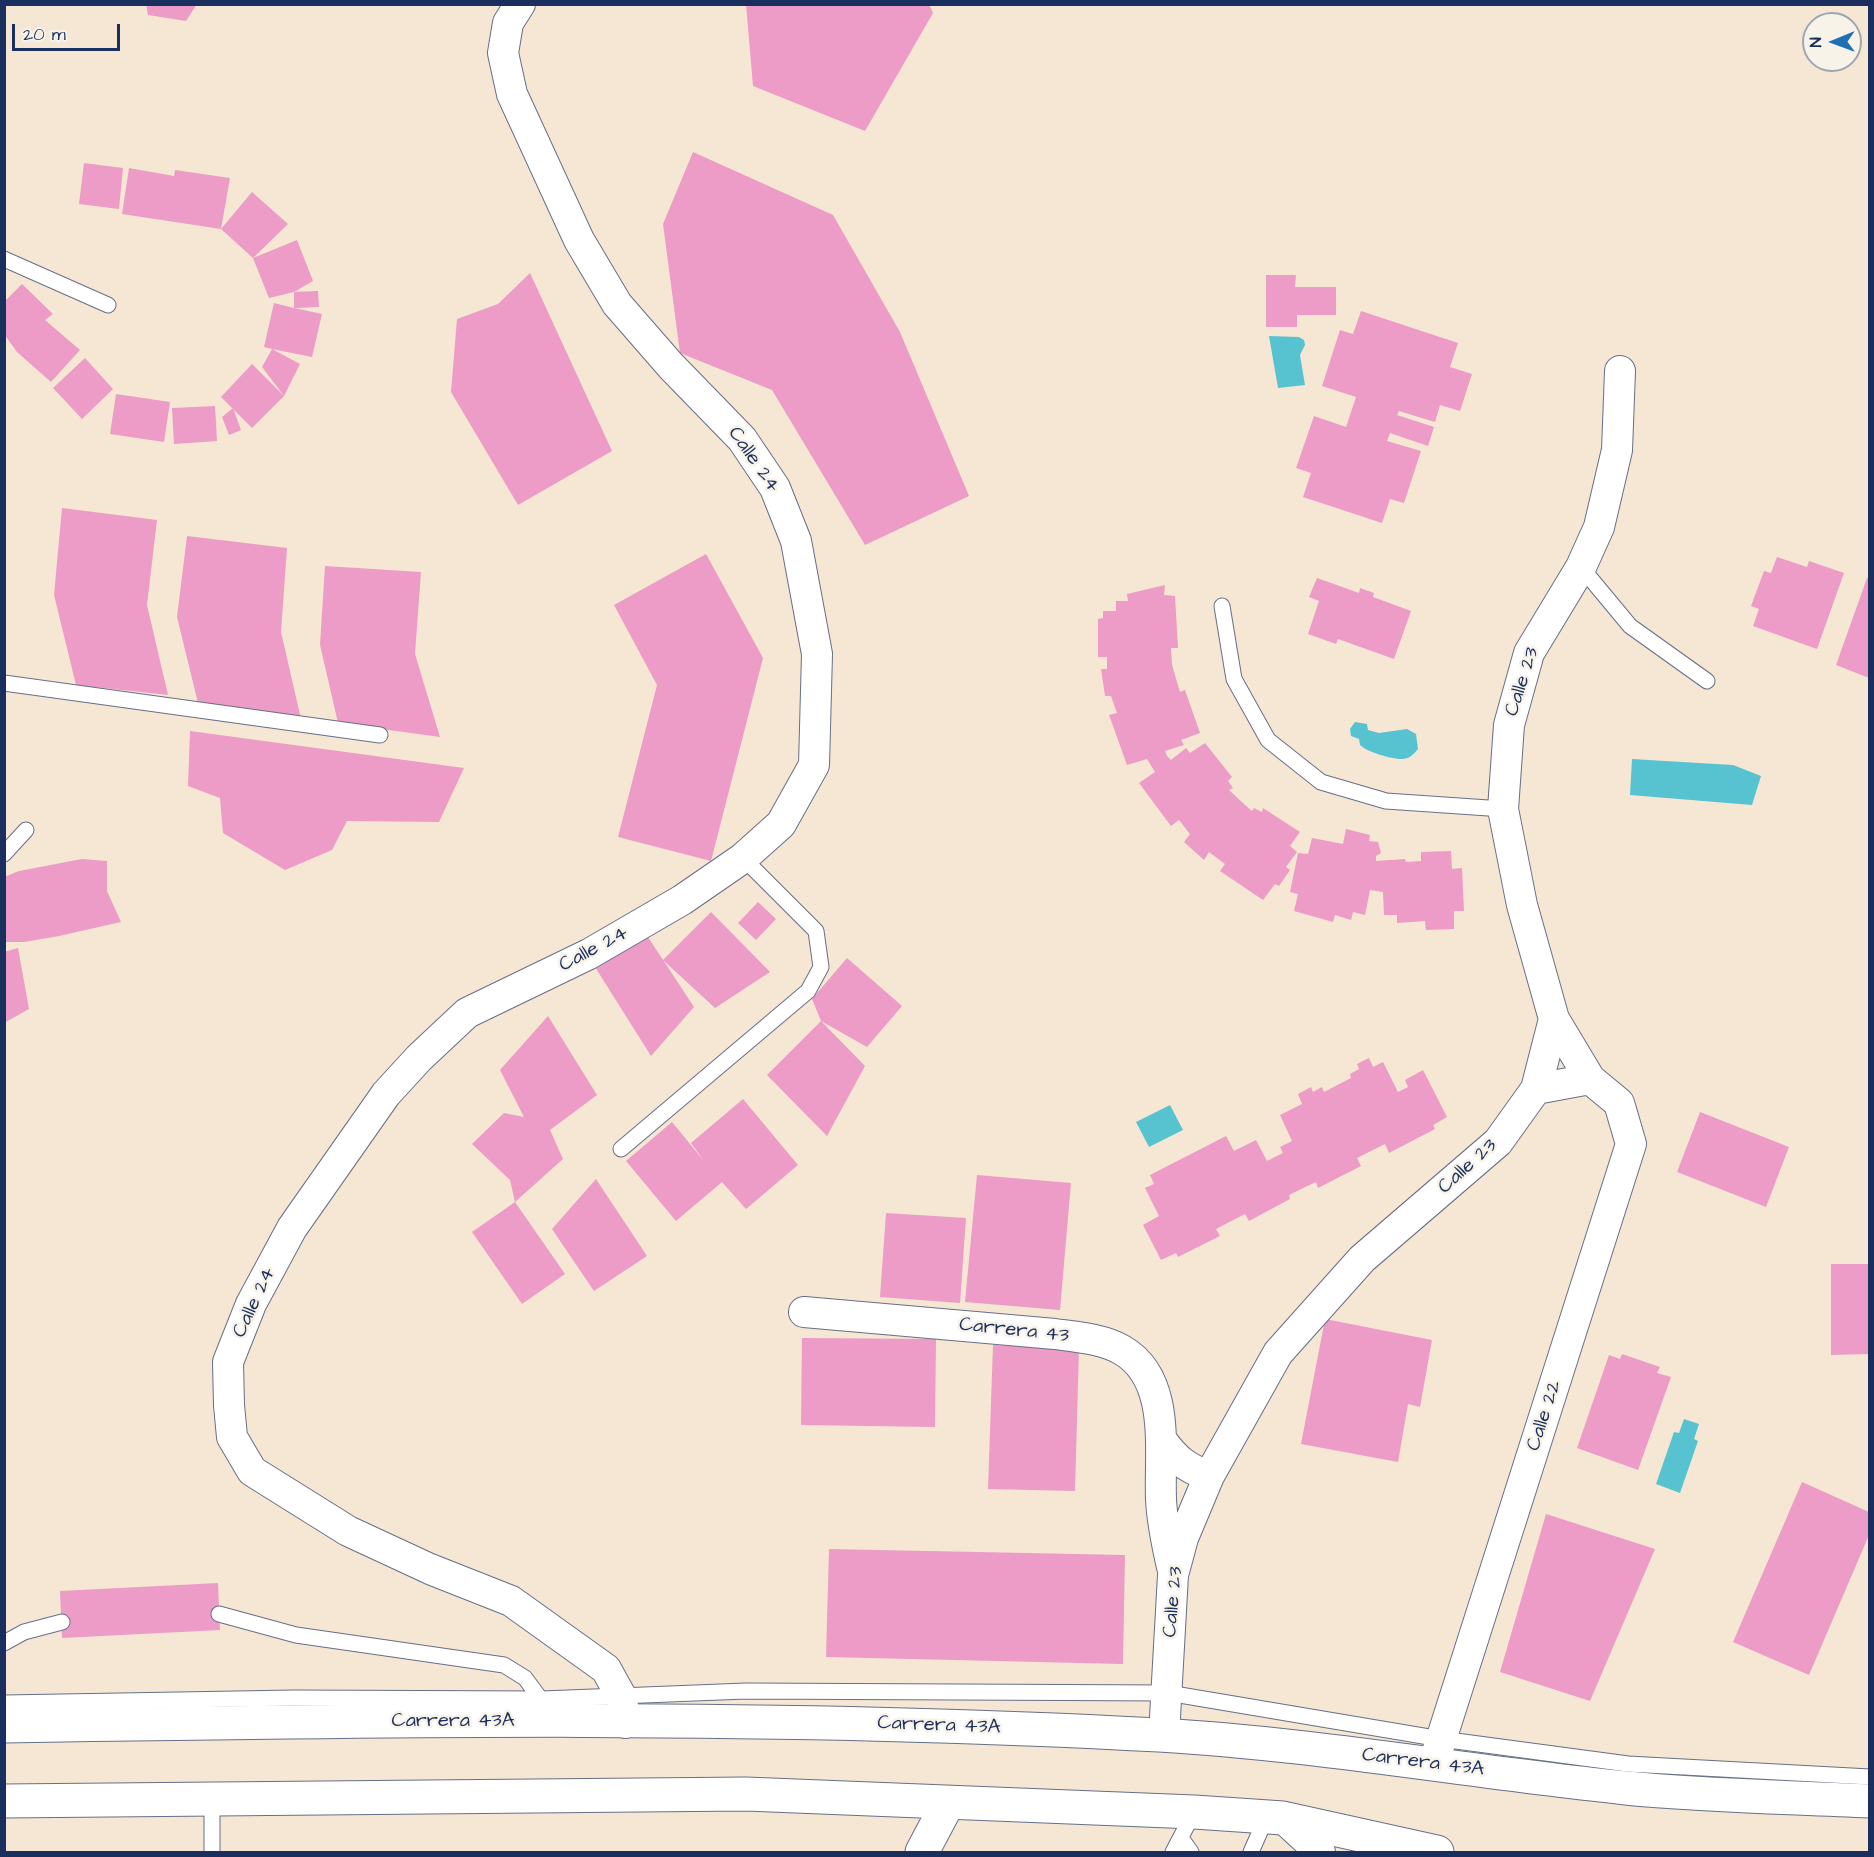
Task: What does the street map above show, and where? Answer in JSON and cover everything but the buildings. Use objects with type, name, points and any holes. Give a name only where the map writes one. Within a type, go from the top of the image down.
[{"type":"main road","name":"Carrera 43A","points":[[4,1726],[293,1722],[623,1710],[820,1721],[1164,1735],[1437,1752],[1629,1789],[1869,1801]]},
{"type":"main road","points":[[4,1801],[746,1794],[1194,1812],[1275,1818],[1437,1852]]},
{"type":"main road","points":[[922,1852],[948,1803]]},
{"type":"street","name":"Calle 24","points":[[520,4],[508,23],[503,52],[512,93],[579,240],[617,304],[671,366],[742,439],[776,488],[796,541],[817,654],[814,765],[781,824],[743,858],[682,900],[590,954],[467,1013],[419,1058],[386,1094],[292,1228],[251,1304],[228,1362],[232,1437],[252,1470],[348,1531],[430,1569],[511,1601],[606,1669],[623,1710]]},
{"type":"street","name":"Calle 23","points":[[1164,1735],[1173,1575],[1183,1538],[1209,1476],[1278,1353],[1362,1259],[1498,1142],[1536,1089],[1554,1019],[1522,905],[1503,809],[1509,725],[1529,653],[1581,567],[1599,527],[1617,450],[1620,371]]},
{"type":"street","name":"Calle 22","points":[[1437,1752],[1631,1144],[1619,1103],[1590,1079],[1554,1019]]},
{"type":"street","points":[[1536,1089],[1590,1079]]},
{"type":"street","name":"Carrera 43","points":[[804,1312],[1055,1334],[1091,1340],[1122,1350],[1143,1369],[1156,1400],[1161,1439],[1161,1501],[1173,1575]]},
{"type":"street","points":[[1161,1439],[1175,1459],[1188,1469],[1209,1476]]},
{"type":"street","points":[[1275,1818],[1320,1852]]},
{"type":"lane","points":[[4,259],[108,305]]},
{"type":"lane","points":[[1581,567],[1630,626],[1707,681]]},
{"type":"lane","points":[[1222,606],[1234,679],[1239,689],[1268,740],[1321,782],[1386,801],[1503,809]]},
{"type":"lane","points":[[4,683],[380,735]]},
{"type":"lane","points":[[4,854],[26,830]]},
{"type":"lane","points":[[621,1149],[808,991],[821,967],[816,932],[743,858]]},
{"type":"lane","points":[[219,1614],[296,1635],[504,1665],[525,1678],[549,1711]]},
{"type":"lane","points":[[4,1643],[24,1632],[62,1622]]},
{"type":"lane","points":[[623,1710],[746,1691],[1167,1693],[1437,1752],[1869,1777]]},
{"type":"lane","points":[[4,1703],[294,1698],[549,1711]]},
{"type":"lane","points":[[212,1799],[212,1852]]},
{"type":"lane","points":[[1182,1849],[1194,1812]]},
{"type":"lane","points":[[1251,1852],[1275,1818]]},
{"type":"water","points":[[1269,336],[1299,337],[1304,340],[1305,345],[1300,355],[1305,385],[1278,388]]},
{"type":"water","points":[[1355,722],[1367,724],[1368,730],[1379,733],[1407,729],[1416,734],[1418,749],[1409,757],[1402,759],[1373,753],[1360,745],[1359,739],[1351,736],[1350,729]]},
{"type":"water","points":[[1632,759],[1733,765],[1761,776],[1752,805],[1630,795]]},
{"type":"water","points":[[1170,1105],[1183,1130],[1149,1147],[1136,1122]]},
{"type":"water","points":[[1684,1419],[1699,1424],[1694,1439],[1698,1441],[1680,1493],[1656,1484],[1674,1432],[1679,1433]]}]
